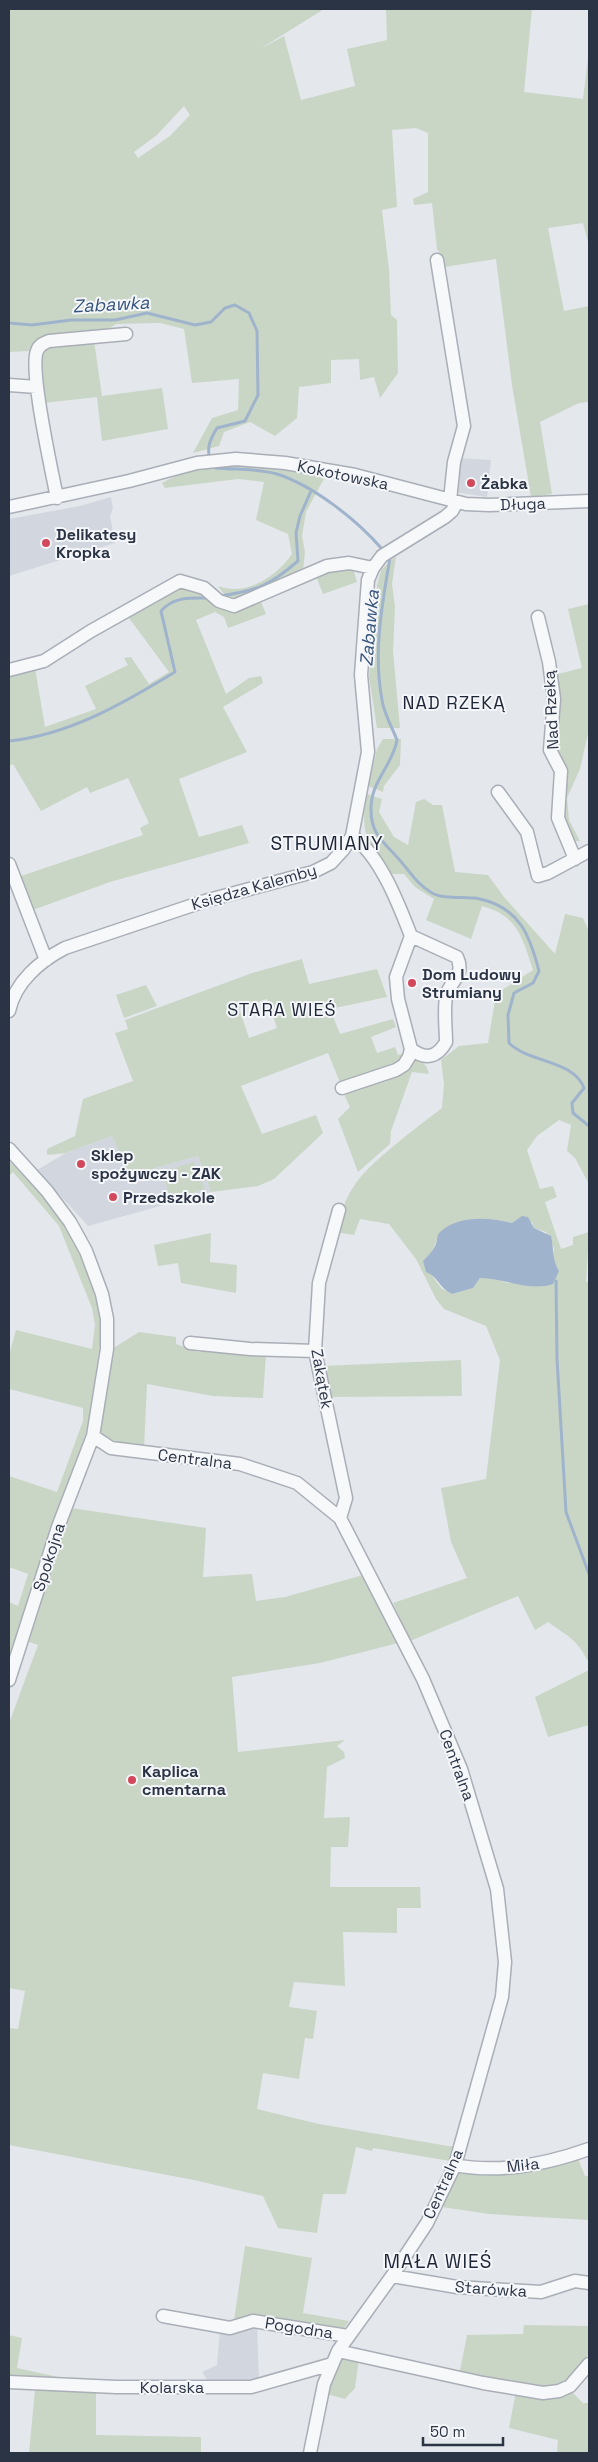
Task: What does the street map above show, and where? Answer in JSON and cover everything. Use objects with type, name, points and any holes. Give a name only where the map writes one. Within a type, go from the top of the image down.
[{"type":"street","points":[[9,670],[44,661],[100,626],[180,581],[204,588],[219,601],[234,606],[327,566],[349,563],[373,568],[392,549],[450,514],[453,501],[454,462],[464,426],[437,260]]},
{"type":"street","points":[[57,498],[37,387],[37,350],[42,344],[49,341],[126,334]]},
{"type":"street","points":[[9,385],[37,387]]},
{"type":"street","name":"Kokotowska","points":[[9,507],[57,498],[197,463],[222,459],[285,463],[355,475],[453,501]]},
{"type":"street","name":"Długa","points":[[453,501],[489,505],[589,502]]},
{"type":"street","name":"Księdza Kalemby","points":[[9,1011],[16,993],[26,977],[46,960],[65,948],[181,908],[313,872],[337,857],[352,836],[368,752],[361,675],[367,590],[373,568]]},
{"type":"street","name":"Nad Rzeką","points":[[538,618],[549,662],[554,699],[550,750],[561,771],[558,818],[574,858]]},
{"type":"street","points":[[498,792],[527,832],[538,876],[589,851]]},
{"type":"street","points":[[342,1088],[396,1070],[404,1065],[411,1049],[398,999],[396,976],[410,936],[395,894],[362,843],[352,836]]},
{"type":"street","points":[[9,864],[46,960]]},
{"type":"street","points":[[410,936],[457,957],[460,967],[455,983],[447,993],[446,1042],[438,1053],[428,1057],[411,1049]]},
{"type":"street","points":[[9,1150],[47,1191],[70,1222],[86,1251],[102,1294],[107,1319],[107,1349],[93,1436]]},
{"type":"street","name":"Zakątek","points":[[339,1210],[319,1283],[315,1351],[346,1498],[340,1518]]},
{"type":"street","points":[[190,1343],[250,1349],[315,1351]]},
{"type":"street","name":"Centralna","points":[[93,1436],[111,1448],[240,1464],[297,1483],[340,1518],[423,1680],[461,1769],[496,1889],[505,1962],[502,1997],[455,2165],[426,2222],[392,2276],[338,2351],[324,2384],[310,2453]]},
{"type":"street","name":"Spokojna","points":[[9,1680],[58,1527],[93,1436]]},
{"type":"street","name":"Miła","points":[[455,2165],[474,2168],[538,2165],[589,2149]]},
{"type":"street","name":"Starówka","points":[[392,2276],[458,2287],[541,2292],[575,2281],[589,2283]]},
{"type":"street","name":"Pogodna","points":[[163,2316],[230,2328],[253,2321],[348,2336]]},
{"type":"street","points":[[338,2351],[483,2383],[543,2393],[558,2391],[570,2386],[589,2364]]},
{"type":"street","name":"Kolarska","points":[[9,2382],[116,2387],[252,2387],[332,2364]]},
{"type":"shaded area","points":[[459,458],[491,460],[487,497],[455,492]]},
{"type":"shaded area","points":[[111,497],[113,508],[110,516],[115,543],[9,576],[9,519],[80,506]]},
{"type":"shaded area","points":[[112,1136],[130,1175],[198,1156],[211,1192],[88,1226],[37,1170],[66,1153]]},
{"type":"shaded area","points":[[257,2325],[259,2382],[210,2384],[202,2372],[217,2365],[220,2329]]},
{"type":"green space","points":[[9,9],[324,9],[260,49],[284,36],[301,100],[355,86],[347,49],[387,40],[386,9],[532,9],[524,92],[583,99],[589,50],[589,246],[583,223],[548,228],[564,311],[589,306],[589,402],[579,403],[540,422],[552,494],[531,497],[512,385],[496,259],[444,267],[442,256],[437,249],[432,203],[414,205],[413,199],[428,192],[428,133],[416,128],[392,130],[397,207],[382,210],[389,270],[391,315],[397,320],[398,373],[380,398],[374,377],[360,380],[359,359],[331,360],[331,383],[299,387],[297,418],[275,436],[250,422],[224,432],[219,446],[193,453],[212,418],[238,410],[239,379],[192,383],[184,329],[160,323],[116,324],[105,331],[33,345],[29,351],[9,352]],"holes":[[[184,106],[190,115],[170,136],[138,158],[134,152],[157,135]]]},
{"type":"green space","points":[[94,341],[102,396],[162,388],[168,429],[102,441],[97,397],[43,403],[38,355],[42,347]]},
{"type":"green space","points":[[238,463],[326,475],[306,512],[302,536],[305,552],[303,571],[245,600],[226,597],[218,586],[229,589],[250,587],[278,570],[292,554],[288,534],[256,520],[264,482],[238,479],[165,488],[162,483],[189,472]]},
{"type":"green space","points":[[396,556],[392,584],[395,607],[393,651],[400,728],[377,728],[369,677],[377,585],[381,570]]},
{"type":"green space","points":[[352,565],[357,582],[323,594],[316,576]]},
{"type":"green space","points":[[180,584],[196,587],[214,605],[228,611],[261,602],[266,614],[228,628],[224,617],[215,612],[196,620],[226,694],[249,678],[261,676],[263,683],[223,707],[247,752],[179,779],[199,837],[242,825],[249,843],[110,882],[30,911],[18,877],[143,835],[140,828],[149,823],[128,778],[90,793],[87,787],[41,811],[13,764],[9,766],[9,676],[35,668],[45,727],[96,709],[85,686],[128,665],[124,658],[131,657],[149,684],[169,672],[126,614]]},
{"type":"green space","points":[[589,604],[589,729],[580,769],[567,798],[569,820],[580,841],[572,841],[563,823],[554,748],[559,713],[558,674],[582,668],[568,609]]},
{"type":"green space","points":[[383,739],[401,739],[400,765],[384,786],[383,792],[368,786],[377,749]]},
{"type":"green space","points":[[367,794],[382,799],[379,812],[394,837],[408,845],[416,802],[424,799],[433,805],[442,805],[455,872],[488,875],[504,897],[555,954],[565,914],[583,918],[589,932],[589,1184],[575,1158],[567,1151],[571,1125],[559,1120],[537,1136],[527,1150],[540,1189],[553,1186],[557,1197],[545,1202],[561,1249],[573,1245],[573,1237],[589,1232],[586,1281],[589,1284],[589,1663],[576,1643],[548,1622],[535,1630],[518,1596],[410,1641],[393,1603],[467,1578],[451,1542],[441,1488],[486,1479],[500,1360],[486,1326],[444,1309],[436,1299],[416,1259],[389,1224],[360,1219],[354,1235],[335,1232],[342,1210],[359,1179],[381,1157],[442,1108],[444,1084],[441,1060],[459,1046],[488,1043],[496,994],[533,970],[517,929],[504,916],[494,910],[482,906],[471,939],[426,920],[434,899],[415,887],[404,874],[388,874],[367,837],[364,818]],"holes":[[[475,1219],[499,1220],[512,1223],[517,1221],[532,1222],[534,1228],[546,1232],[554,1248],[553,1260],[559,1271],[508,1283],[491,1278],[480,1278],[473,1288],[452,1294],[441,1288],[431,1274],[431,1253],[440,1233],[451,1225]]]},
{"type":"green space","points":[[302,959],[309,984],[377,969],[387,997],[330,1009],[340,1034],[393,1019],[396,1027],[371,1037],[377,1053],[395,1047],[398,1055],[407,1052],[399,1065],[341,1085],[328,1053],[241,1086],[262,1134],[316,1115],[323,1133],[274,1179],[258,1186],[211,1192],[198,1156],[130,1175],[112,1136],[66,1153],[47,1155],[47,1149],[75,1136],[83,1099],[133,1081],[115,1033],[128,1029],[125,1020],[252,973]],"holes":[[[267,999],[277,1028],[249,1038],[239,1008]]]},
{"type":"green space","points":[[146,985],[157,1006],[124,1018],[116,995]]},
{"type":"green space","points":[[412,1057],[424,1063],[429,1074],[412,1072],[391,1131],[390,1144],[358,1172],[338,1119],[350,1107],[343,1092]]},
{"type":"green space","points":[[9,1162],[20,1171],[44,1198],[68,1233],[88,1272],[95,1292],[102,1332],[87,1430],[9,1663],[9,1602],[18,1606],[28,1574],[9,1567],[9,1476],[57,1492],[83,1421],[83,1408],[9,1389],[9,1355],[16,1330],[92,1349],[95,1325],[92,1308],[59,1226],[13,1172],[9,1176]]},
{"type":"green space","points":[[194,1162],[205,1189],[171,1199],[162,1172]]},
{"type":"green space","points":[[211,1233],[210,1262],[237,1265],[236,1293],[181,1283],[178,1263],[158,1266],[154,1245]]},
{"type":"green space","points":[[139,1332],[176,1337],[176,1344],[198,1352],[210,1349],[266,1353],[263,1398],[213,1396],[147,1384],[144,1448],[125,1444],[108,1437],[98,1430],[112,1349]]},
{"type":"green space","points":[[461,1360],[462,1396],[328,1397],[322,1366]]},
{"type":"green space","points":[[71,1508],[206,1528],[203,1577],[252,1574],[256,1601],[285,1597],[363,1575],[398,1643],[320,1663],[232,1677],[238,1752],[345,1740],[337,1746],[344,1752],[345,1758],[327,1767],[324,1818],[350,1817],[348,1847],[331,1847],[330,1887],[420,1887],[421,1908],[397,1908],[397,1933],[343,1932],[345,1986],[294,1982],[289,2007],[317,2011],[313,2039],[305,2038],[299,2079],[263,2073],[257,2109],[319,2124],[454,2147],[450,2161],[373,2148],[372,2151],[356,2147],[346,2194],[323,2194],[317,2233],[278,2228],[263,2196],[194,2180],[9,2145],[9,2028],[18,2029],[25,1991],[9,1988],[9,1723],[38,1645],[29,1642]]},
{"type":"green space","points":[[589,1670],[589,1725],[548,1737],[535,1697]]},
{"type":"green space","points":[[577,2156],[585,2176],[589,2176],[589,2220],[489,2214],[442,2207],[458,2171]]},
{"type":"green space","points":[[245,2246],[312,2258],[303,2313],[349,2321],[342,2331],[252,2317],[234,2320]]},
{"type":"green space","points":[[524,2325],[588,2326],[589,2351],[573,2393],[583,2403],[589,2403],[589,2453],[557,2453],[558,2440],[509,2428],[517,2386],[459,2375],[467,2335],[523,2334]]},
{"type":"green space","points":[[9,2335],[22,2338],[17,2368],[76,2381],[9,2380]]},
{"type":"green space","points":[[345,2356],[359,2359],[355,2388],[345,2399],[327,2394],[335,2371]]},
{"type":"green space","points":[[35,2390],[96,2392],[96,2435],[201,2437],[201,2453],[29,2453]]},
{"type":"water","points":[[522,1216],[528,1217],[534,1228],[551,1236],[554,1259],[559,1271],[553,1284],[526,1286],[480,1278],[473,1288],[452,1294],[426,1272],[423,1261],[434,1248],[440,1232],[447,1226],[474,1219],[494,1219],[512,1223]]},
{"type":"waterway","name":"Zabawka","points":[[9,323],[32,325],[71,320],[115,320],[147,313],[195,325],[211,322],[225,308],[235,305],[249,313],[257,331],[258,395],[245,421],[217,428],[209,447],[210,459]]},
{"type":"waterway","name":"Zabawka","points":[[212,465],[216,468],[269,472],[291,479],[334,505],[382,549]]},
{"type":"waterway","points":[[221,596],[245,592],[262,586],[298,561],[296,533],[300,516],[311,491]]},
{"type":"waterway","name":"Zabawka","points":[[390,558],[384,593],[378,646],[378,664],[383,705],[397,740],[391,758],[374,791],[371,818],[375,830],[381,840],[416,880],[432,893],[449,897],[474,898],[494,903],[505,909],[521,925],[532,946],[539,971],[533,983],[514,993],[508,1015],[509,1043],[528,1055],[571,1072],[579,1079],[584,1088],[572,1103],[573,1113],[589,1126]]},
{"type":"waterway","points":[[9,741],[31,738],[74,725],[116,706],[175,672],[161,611],[177,600],[210,598]]},
{"type":"waterway","points":[[556,1281],[557,1359],[566,1512],[589,1574]]},
{"type":"place","name":"Żabka","points":[[471,483]]},
{"type":"place","name":"Delikatesy Kropka","points":[[46,543]]},
{"type":"place","name":"Dom Ludowy Strumiany","points":[[412,983]]},
{"type":"place","name":"Sklep spożywczy - ZAK","points":[[81,1164]]},
{"type":"place","name":"Przedszkole","points":[[113,1197]]},
{"type":"place","name":"Kaplica cmentarna","points":[[132,1780]]},
{"type":"district","name":"NAD RZEKĄ","points":[[454,702]]},
{"type":"district","name":"STRUMIANY","points":[[327,843]]},
{"type":"district","name":"STARA WIEŚ","points":[[282,1009]]},
{"type":"district","name":"MAŁA WIEŚ","points":[[438,2261]]}]
